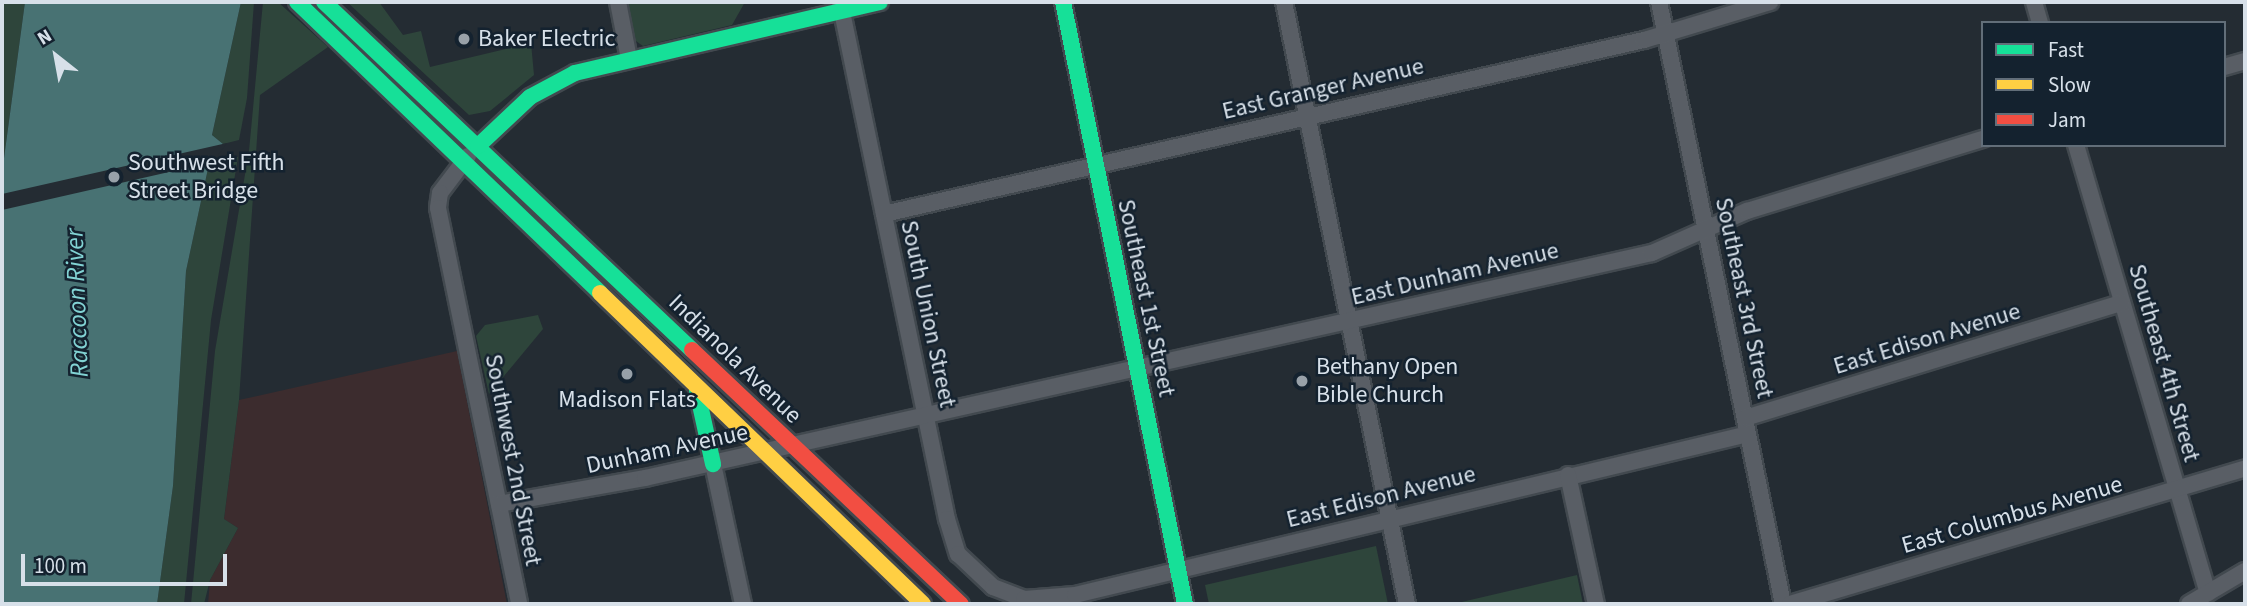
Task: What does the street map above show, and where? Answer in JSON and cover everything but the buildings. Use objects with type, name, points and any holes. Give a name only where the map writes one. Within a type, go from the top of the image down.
[{"type":"main road","points":[[297,2],[461,163]]},
{"type":"main road","points":[[324,2],[478,146],[552,83],[629,59],[841,6],[880,2]]},
{"type":"main road","name":"Southeast 1st Street","points":[[1063,2],[1185,604]]},
{"type":"main road","name":"Indianola Avenue","points":[[478,146],[961,604]]},
{"type":"main road","name":"Indianola Avenue","points":[[461,163],[923,604]]},
{"type":"main road","points":[[694,385],[706,411],[713,464]]},
{"type":"street","points":[[618,2],[629,59]]},
{"type":"street","points":[[1284,2],[1407,604]]},
{"type":"street","name":"Southeast 3rd Street","points":[[1658,2],[1783,604]]},
{"type":"street","name":"East Granger Avenue","points":[[884,214],[1665,33],[1770,2]]},
{"type":"street","points":[[2034,2],[2039,21]]},
{"type":"street","name":"South Union Street","points":[[841,6],[926,415],[958,555],[993,587],[1024,599]]},
{"type":"street","points":[[2226,66],[2245,61]]},
{"type":"street","name":"East Dunham Avenue","points":[[926,415],[1652,253],[1707,231],[1747,211],[1981,140]]},
{"type":"street","name":"Southwest 2nd Street","points":[[478,146],[461,163],[438,208],[519,604]]},
{"type":"street","name":"Southeast 4th Street","points":[[2077,147],[2208,593]]},
{"type":"street","name":"East Edison Avenue","points":[[1024,599],[1075,595],[1390,522],[1414,510],[1568,475],[1747,426],[2122,303]]},
{"type":"street","name":"Dunham Avenue","points":[[499,504],[713,464],[926,415]]},
{"type":"street","points":[[713,464],[743,604]]},
{"type":"street","name":"East Columbus Avenue","points":[[1790,604],[2178,491],[2245,468]]},
{"type":"street","points":[[1568,475],[1596,604]]},
{"type":"street","points":[[2189,604],[2245,571]]},
{"type":"shaded area","points":[[2,2],[25,2],[2,173]]},
{"type":"shaded area","points":[[241,2],[254,2],[247,98],[239,140],[223,144],[212,135]]},
{"type":"shaded area","points":[[263,2],[278,2],[328,47],[260,95],[239,400],[224,519],[238,528],[210,580],[204,604],[191,604],[215,351],[249,151]]},
{"type":"shaded area","points":[[347,2],[379,2],[403,35],[421,31],[430,67],[531,43],[534,75],[490,111],[469,115]]},
{"type":"shaded area","points":[[625,2],[745,2],[732,25],[643,46],[633,39]]},
{"type":"shaded area","points":[[238,157],[211,320],[184,604],[157,604],[173,486],[186,271],[209,164]]},
{"type":"shaded area","points":[[538,315],[543,329],[489,394],[476,336],[485,325]]},
{"type":"shaded area","points":[[457,351],[507,604],[208,604],[210,580],[238,528],[224,519],[239,400]]},
{"type":"shaded area","points":[[1376,546],[1388,604],[1209,604],[1205,585]]},
{"type":"shaded area","points":[[1577,575],[1583,604],[1453,604]]},
{"type":"water","name":"Raccoon River","points":[[25,2],[241,2],[212,135],[223,144],[209,164],[186,271],[173,486],[157,604],[2,604],[2,173]]},
{"type":"pier","name":"Southwest Fifth Street Bridge","points":[[227,143],[213,162],[2,210],[2,194]]},
{"type":"traffic: fast","points":[[297,2],[600,293]]},
{"type":"traffic: fast","points":[[324,2],[692,350]]},
{"type":"traffic: fast","points":[[478,146],[530,97],[575,73],[880,2]]},
{"type":"traffic: fast","points":[[1063,2],[1185,604]]},
{"type":"traffic: fast","points":[[697,391],[713,464]]},
{"type":"traffic: slow","points":[[600,293],[923,604]]},
{"type":"traffic: jam","points":[[692,350],[961,604]]},
{"type":"place","name":"Baker Electric","points":[[464,39]]},
{"type":"place","name":"Southwest Fifth Street Bridge","points":[[114,177]]},
{"type":"place","name":"Madison Flats","points":[[627,374]]},
{"type":"place","name":"Bethany Open Bible Church","points":[[1302,381]]}]
